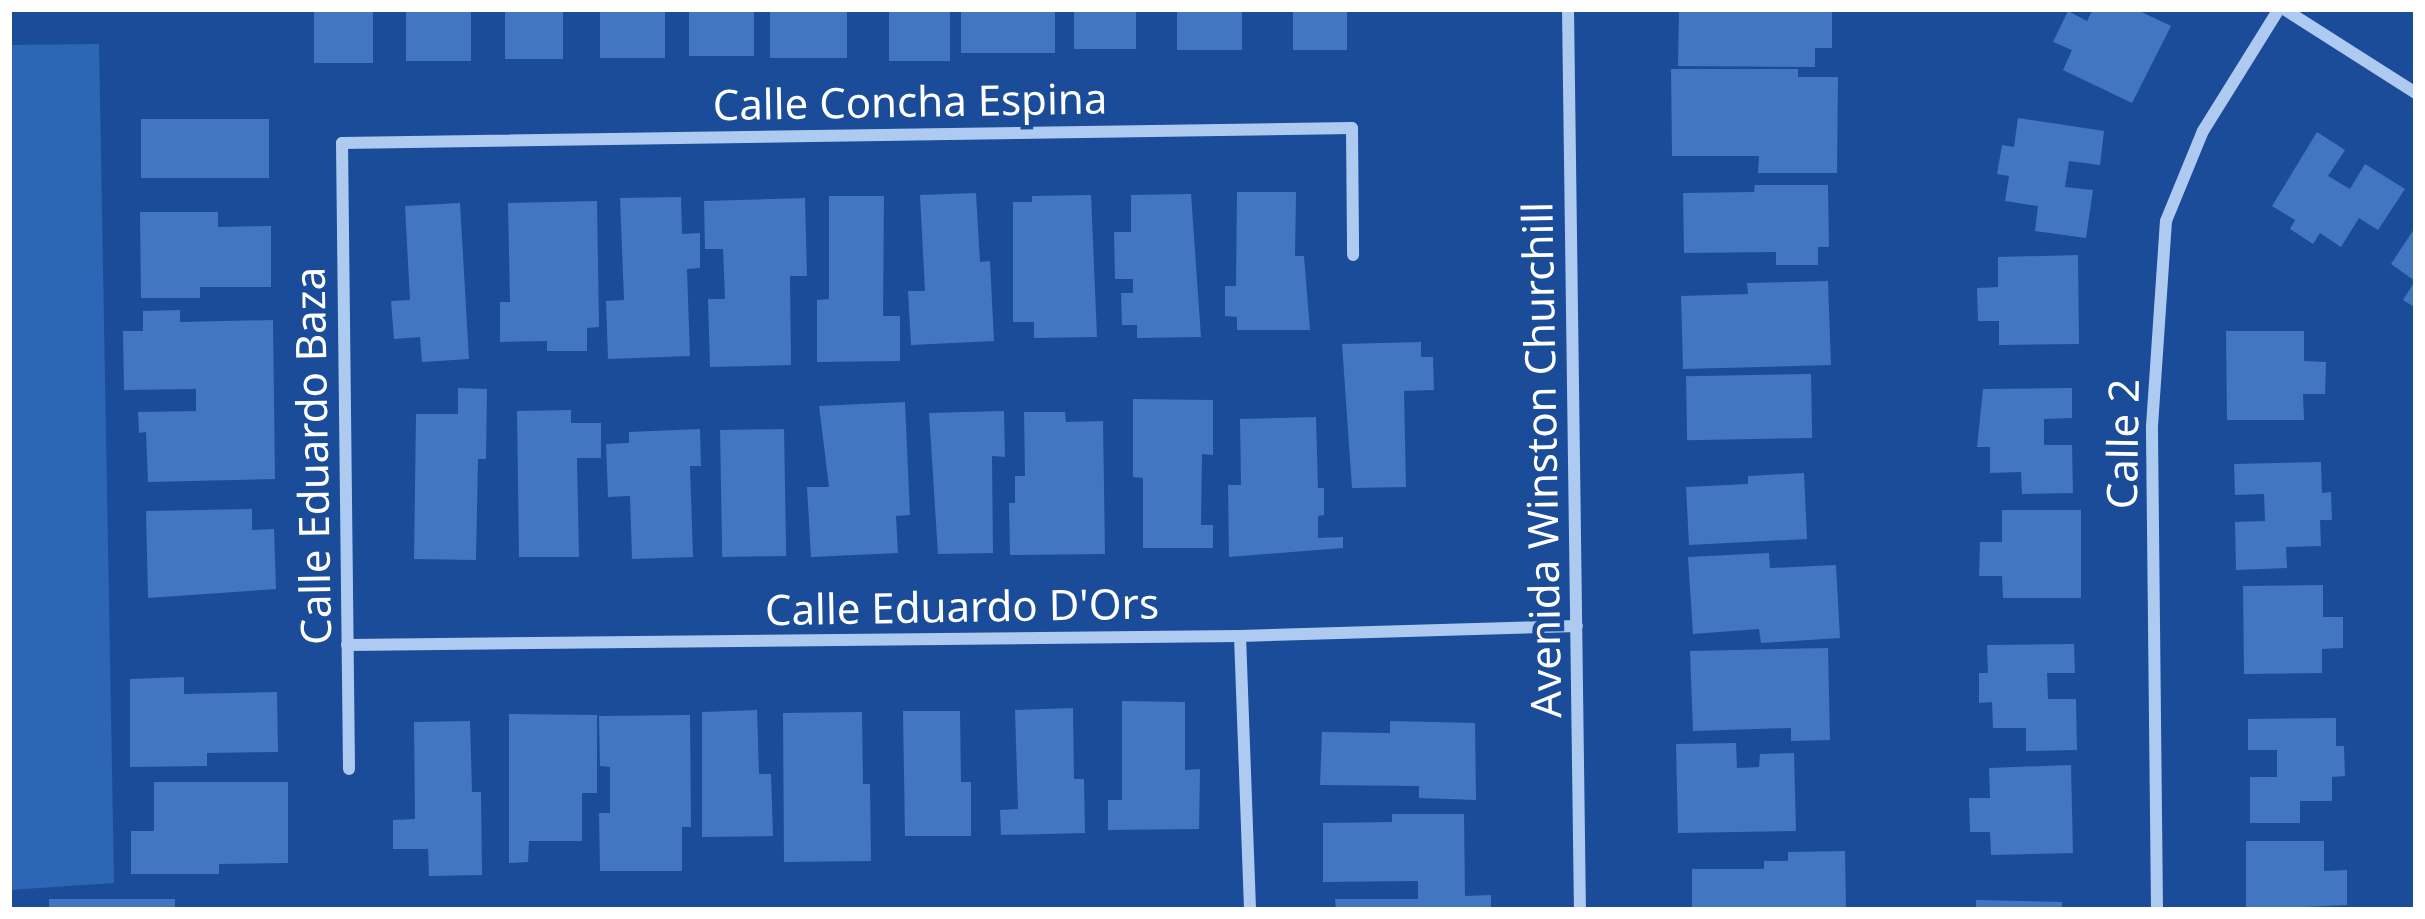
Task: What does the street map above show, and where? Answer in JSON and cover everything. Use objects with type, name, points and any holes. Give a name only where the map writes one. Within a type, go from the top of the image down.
[{"type":"street","name":"Avenida Winston Churchill","points":[[1568,9],[1580,910]]},
{"type":"street","points":[[2281,9],[2416,93]]},
{"type":"street","name":"Calle 2","points":[[2157,910],[2152,426],[2166,221],[2203,131],[2281,9]]},
{"type":"street","name":"Calle Concha Espina","points":[[342,143],[1352,128],[1353,255]]},
{"type":"street","name":"Calle Eduardo Baza","points":[[342,143],[349,769]]},
{"type":"street","name":"Calle Eduardo D'Ors","points":[[347,645],[1240,636],[1576,626]]},
{"type":"street","points":[[1240,636],[1250,910]]},
{"type":"shaded area","points":[[99,44],[114,883],[9,890],[9,45]]},
{"type":"building","points":[[314,9],[373,9],[373,63],[314,63]]},
{"type":"building","points":[[406,9],[471,9],[471,61],[406,61]]},
{"type":"building","points":[[505,9],[563,9],[563,59],[505,59]]},
{"type":"building","points":[[600,9],[665,9],[665,58],[600,58]]},
{"type":"building","points":[[689,9],[754,9],[754,56],[689,56]]},
{"type":"building","points":[[770,9],[847,9],[847,58],[770,58]]},
{"type":"building","points":[[889,9],[950,9],[950,61],[889,61]]},
{"type":"building","points":[[961,9],[1055,9],[1055,53],[961,53]]},
{"type":"building","points":[[1074,9],[1136,9],[1136,49],[1074,49]]},
{"type":"building","points":[[1177,9],[1242,9],[1242,50],[1177,50]]},
{"type":"building","points":[[1293,9],[1347,9],[1347,50],[1293,50]]},
{"type":"building","points":[[1679,9],[1832,9],[1832,48],[1815,48],[1815,67],[1678,66]]},
{"type":"building","points":[[2093,9],[2135,9],[2171,26],[2132,103],[2063,70],[2072,50],[2053,42],[2068,11],[2087,21]]},
{"type":"building","points":[[1671,69],[1798,69],[1798,77],[1838,77],[1837,173],[1758,173],[1759,156],[1672,156]]},
{"type":"building","points":[[2018,118],[2104,131],[2100,165],[2069,161],[2065,187],[2093,190],[2086,238],[2035,231],[2038,206],[2005,201],[2009,176],[1997,174],[2002,145],[2014,147]]},
{"type":"building","points":[[141,119],[269,119],[269,178],[141,178]]},
{"type":"building","points":[[2317,132],[2345,150],[2328,176],[2350,189],[2365,164],[2405,189],[2378,230],[2359,218],[2341,247],[2320,233],[2313,244],[2290,229],[2295,220],[2272,206]]},
{"type":"building","points":[[1755,185],[1828,185],[1829,247],[1818,247],[1818,265],[1776,265],[1776,252],[1684,253],[1683,193],[1754,192]]},
{"type":"building","points":[[1237,192],[1296,192],[1295,256],[1304,256],[1310,330],[1237,330],[1237,317],[1225,316],[1225,286],[1236,286]]},
{"type":"building","points":[[976,193],[980,262],[990,261],[994,341],[911,345],[908,291],[925,291],[920,195]]},
{"type":"building","points":[[1191,194],[1201,337],[1137,338],[1137,325],[1122,325],[1121,293],[1133,293],[1133,279],[1115,279],[1114,232],[1131,232],[1131,195]]},
{"type":"building","points":[[1091,195],[1097,337],[1034,338],[1034,322],[1013,322],[1013,202],[1032,202],[1032,196]]},
{"type":"building","points":[[829,196],[884,196],[883,316],[900,316],[900,361],[817,362],[817,300],[829,299]]},
{"type":"building","points":[[681,197],[682,234],[700,233],[700,268],[687,269],[690,356],[608,359],[606,301],[624,300],[620,198]]},
{"type":"building","points":[[805,198],[807,276],[790,276],[791,365],[710,367],[708,299],[725,299],[723,249],[705,249],[704,201]]},
{"type":"building","points":[[597,201],[599,327],[587,328],[587,351],[547,351],[547,341],[500,342],[500,302],[510,302],[508,203]]},
{"type":"building","points":[[460,203],[469,359],[422,362],[420,337],[394,339],[391,301],[410,300],[405,206]]},
{"type":"building","points":[[140,212],[218,212],[218,227],[271,226],[271,287],[200,287],[200,298],[141,298]]},
{"type":"building","points":[[2416,226],[2416,308],[2403,300],[2415,281],[2391,264]]},
{"type":"building","points":[[2078,255],[2079,344],[1999,345],[1999,321],[1978,321],[1977,288],[1998,287],[1998,257]]},
{"type":"building","points":[[1828,281],[1831,365],[1683,369],[1681,296],[1748,294],[1747,283]]},
{"type":"building","points":[[180,310],[180,322],[273,320],[275,479],[148,482],[146,432],[139,433],[138,412],[196,411],[196,389],[124,390],[123,331],[143,331],[143,311]]},
{"type":"building","points":[[2226,331],[2304,331],[2304,361],[2326,362],[2325,394],[2303,394],[2304,420],[2227,420]]},
{"type":"building","points":[[1421,342],[1421,357],[1433,357],[1434,390],[1404,391],[1406,487],[1352,488],[1342,344]]},
{"type":"building","points":[[1811,374],[1812,438],[1687,440],[1686,376]]},
{"type":"building","points":[[458,388],[487,389],[486,459],[478,459],[476,560],[414,559],[416,414],[458,414]]},
{"type":"building","points":[[2072,388],[2072,418],[2044,419],[2044,445],[2072,445],[2073,493],[2022,494],[2021,472],[1990,473],[1990,447],[1977,447],[1983,389]]},
{"type":"building","points":[[1133,399],[1213,400],[1213,455],[1202,454],[1201,525],[1213,525],[1213,548],[1143,548],[1143,478],[1133,477]]},
{"type":"building","points":[[905,402],[910,515],[896,516],[898,553],[811,557],[807,487],[829,487],[819,406]]},
{"type":"building","points":[[571,410],[571,423],[601,423],[601,458],[577,458],[579,557],[519,557],[517,411]]},
{"type":"building","points":[[1004,411],[1005,457],[992,456],[993,553],[938,554],[929,413]]},
{"type":"building","points":[[1024,412],[1065,412],[1066,422],[1103,421],[1105,554],[1010,555],[1009,503],[1015,503],[1015,476],[1025,476]]},
{"type":"building","points":[[1316,417],[1318,488],[1324,488],[1318,538],[1343,537],[1343,548],[1229,557],[1228,485],[1241,485],[1240,419]]},
{"type":"building","points":[[700,429],[701,466],[690,466],[693,557],[632,559],[630,496],[608,497],[606,444],[629,443],[629,432]]},
{"type":"building","points":[[784,429],[786,556],[722,557],[720,430]]},
{"type":"building","points":[[2321,462],[2322,493],[2331,492],[2332,520],[2320,520],[2321,546],[2286,547],[2287,568],[2236,570],[2235,522],[2265,521],[2264,494],[2235,495],[2234,464]]},
{"type":"building","points":[[1804,473],[1807,539],[1689,545],[1686,487],[1748,484],[1748,476]]},
{"type":"building","points":[[252,509],[252,530],[274,529],[276,589],[148,598],[146,511]]},
{"type":"building","points":[[2002,510],[2081,510],[2081,598],[2003,598],[2002,576],[1979,576],[1980,542],[2002,542]]},
{"type":"building","points":[[1769,553],[1770,568],[1836,565],[1840,638],[1761,643],[1759,629],[1693,634],[1688,557]]},
{"type":"building","points":[[2323,585],[2323,617],[2343,617],[2343,648],[2322,649],[2322,673],[2244,674],[2243,586]]},
{"type":"building","points":[[2074,644],[2075,673],[2047,673],[2048,699],[2076,699],[2077,750],[2026,751],[2026,728],[1993,728],[1992,702],[1979,703],[1979,673],[1988,673],[1987,645]]},
{"type":"building","points":[[1828,648],[1830,740],[1791,741],[1791,728],[1693,731],[1690,651]]},
{"type":"building","points":[[184,677],[184,694],[277,692],[278,752],[207,753],[207,766],[130,767],[130,679]]},
{"type":"building","points":[[1122,701],[1185,702],[1185,770],[1200,769],[1199,829],[1108,830],[1108,800],[1122,800]]},
{"type":"building","points":[[1073,708],[1074,779],[1084,779],[1085,833],[1001,835],[1000,810],[1018,809],[1015,710]]},
{"type":"building","points":[[757,710],[759,774],[771,774],[773,836],[702,837],[702,712]]},
{"type":"building","points":[[903,711],[960,711],[961,782],[971,782],[971,836],[905,836]]},
{"type":"building","points":[[862,712],[863,784],[870,784],[871,861],[784,862],[783,713]]},
{"type":"building","points":[[509,714],[597,715],[597,793],[582,793],[582,841],[529,841],[528,862],[509,863]]},
{"type":"building","points":[[690,715],[691,827],[682,827],[682,871],[600,871],[599,813],[610,813],[610,767],[600,766],[599,716]]},
{"type":"building","points":[[2336,718],[2336,746],[2344,746],[2345,776],[2332,777],[2332,801],[2300,801],[2300,823],[2250,823],[2250,777],[2277,777],[2277,750],[2248,750],[2248,719]]},
{"type":"building","points":[[470,721],[472,792],[481,792],[482,875],[429,876],[428,849],[393,849],[393,820],[415,819],[414,722]]},
{"type":"building","points":[[1390,721],[1475,723],[1476,800],[1419,798],[1419,786],[1320,785],[1322,732],[1390,733]]},
{"type":"building","points":[[1736,743],[1737,768],[1759,767],[1760,754],[1794,753],[1796,831],[1678,833],[1676,744]]},
{"type":"building","points":[[2071,765],[2073,853],[1991,855],[1990,832],[1970,832],[1969,798],[1990,798],[1989,768]]},
{"type":"building","points":[[154,782],[288,782],[288,863],[219,864],[219,874],[131,874],[131,831],[154,831]]},
{"type":"building","points":[[1392,814],[1464,814],[1465,896],[1491,895],[1491,910],[1336,910],[1335,899],[1418,899],[1418,881],[1323,882],[1323,823],[1392,822]]},
{"type":"building","points":[[2246,841],[2324,841],[2324,871],[2347,870],[2347,905],[2246,910]]},
{"type":"building","points":[[1845,851],[1846,910],[1692,910],[1692,869],[1764,869],[1764,861],[1788,861],[1788,852]]},
{"type":"building","points":[[49,899],[175,899],[175,910],[49,910]]},
{"type":"building","points":[[1976,900],[2062,902],[2062,910],[1976,910]]}]
